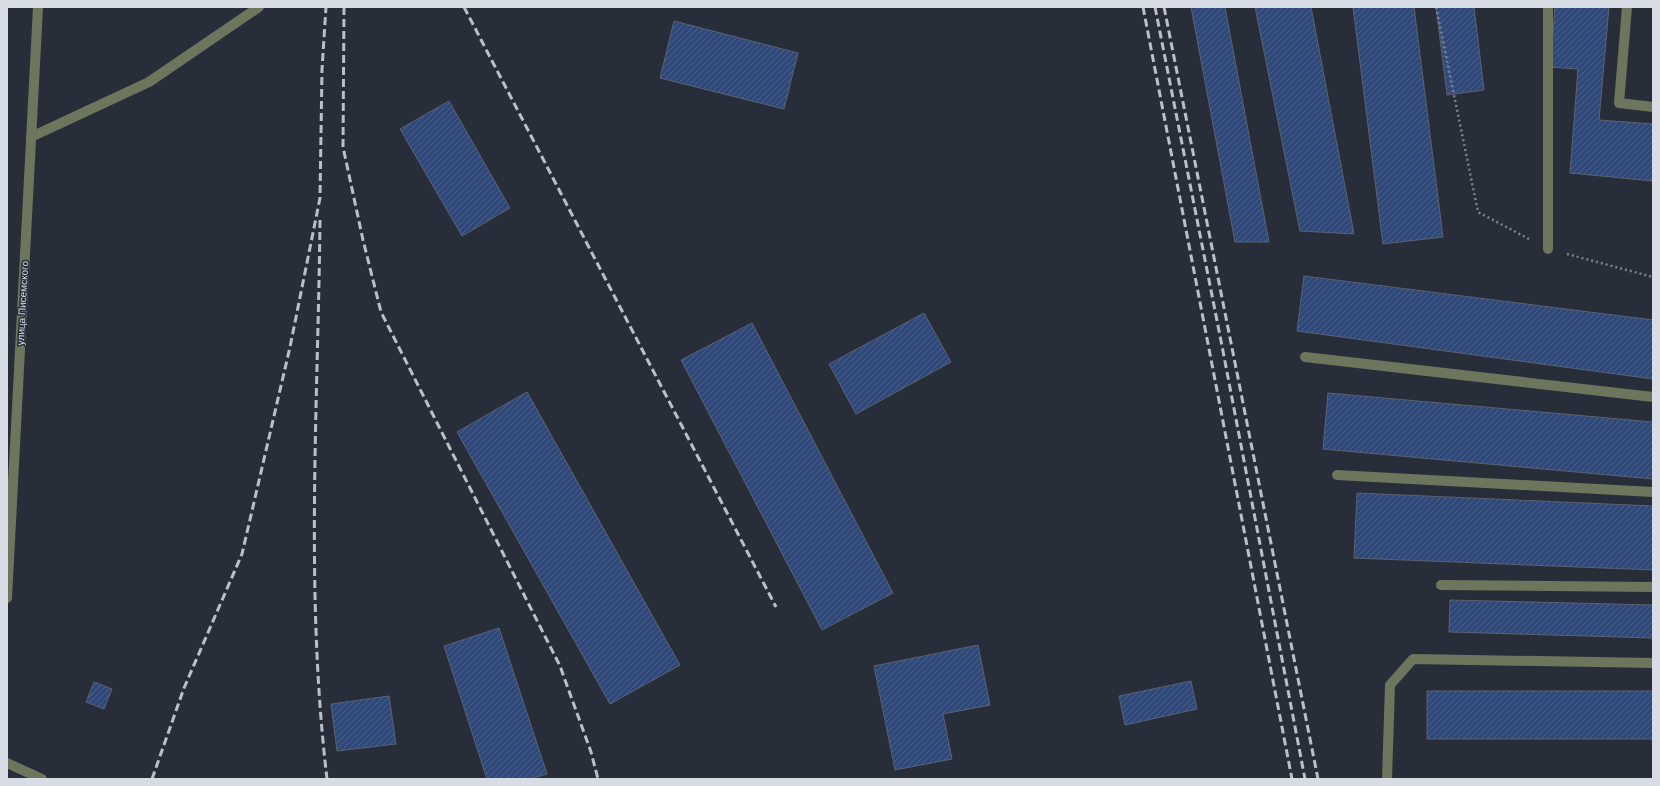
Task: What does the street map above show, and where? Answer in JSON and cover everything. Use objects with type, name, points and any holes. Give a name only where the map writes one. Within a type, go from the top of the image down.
[{"type":"street","name":"улица Писемского","points":[[7,598],[38,7]]},
{"type":"street","points":[[31,137],[149,82],[259,7]]},
{"type":"street","points":[[1548,7],[1548,249]]},
{"type":"street","points":[[1626,7],[1619,103],[1653,106]]},
{"type":"street","points":[[1305,357],[1653,396]]},
{"type":"street","points":[[1336,475],[1653,492]]},
{"type":"street","points":[[1441,585],[1653,587]]},
{"type":"street","points":[[1387,779],[1390,685],[1413,659],[1653,663]]},
{"type":"street","points":[[7,763],[42,779]]},
{"type":"path","points":[[1436,7],[1478,212],[1548,249],[1653,277]]},
{"type":"building","points":[[1191,7],[1225,7],[1269,242],[1235,242]]},
{"type":"building","points":[[1255,7],[1311,7],[1354,234],[1300,231]]},
{"type":"building","points":[[1353,7],[1414,7],[1443,237],[1383,244]]},
{"type":"building","points":[[1436,7],[1474,7],[1484,90],[1447,95]]},
{"type":"building","points":[[1555,7],[1609,7],[1599,120],[1653,124],[1653,181],[1570,173],[1578,69],[1550,67]]},
{"type":"building","points":[[674,21],[798,53],[784,109],[660,78]]},
{"type":"building","points":[[449,101],[510,208],[462,236],[400,129]]},
{"type":"building","points":[[1304,276],[1653,320],[1653,379],[1297,331]]},
{"type":"building","points":[[924,313],[951,362],[856,414],[829,364]]},
{"type":"building","points":[[752,323],[893,593],[822,630],[681,360]]},
{"type":"building","points":[[527,392],[680,665],[610,704],[457,432]]},
{"type":"building","points":[[1328,393],[1653,422],[1653,479],[1323,449]]},
{"type":"building","points":[[1357,493],[1653,506],[1653,570],[1354,558]]},
{"type":"building","points":[[1450,600],[1653,605],[1653,638],[1449,632]]},
{"type":"building","points":[[499,628],[547,774],[530,779],[487,779],[444,646]]},
{"type":"building","points":[[978,645],[990,705],[943,714],[952,759],[895,770],[874,666]]},
{"type":"building","points":[[1191,681],[1197,709],[1125,725],[1119,696]]},
{"type":"building","points":[[94,682],[112,689],[104,709],[86,702]]},
{"type":"building","points":[[1427,691],[1653,691],[1653,739],[1427,739]]},
{"type":"building","points":[[389,696],[396,744],[337,751],[331,704]]},
{"type":"railway","points":[[152,779],[184,688],[242,554],[290,347],[320,198],[322,69],[326,7]]},
{"type":"railway","points":[[344,7],[343,147],[363,240],[381,312],[560,666],[591,752],[598,779]]},
{"type":"railway","points":[[464,7],[776,607]]},
{"type":"railway","points":[[1143,7],[1292,779]]},
{"type":"railway","points":[[1155,7],[1305,779]]},
{"type":"railway","points":[[1164,7],[1318,779]]},
{"type":"railway","points":[[320,220],[314,500],[316,639],[320,709],[327,779]]}]
